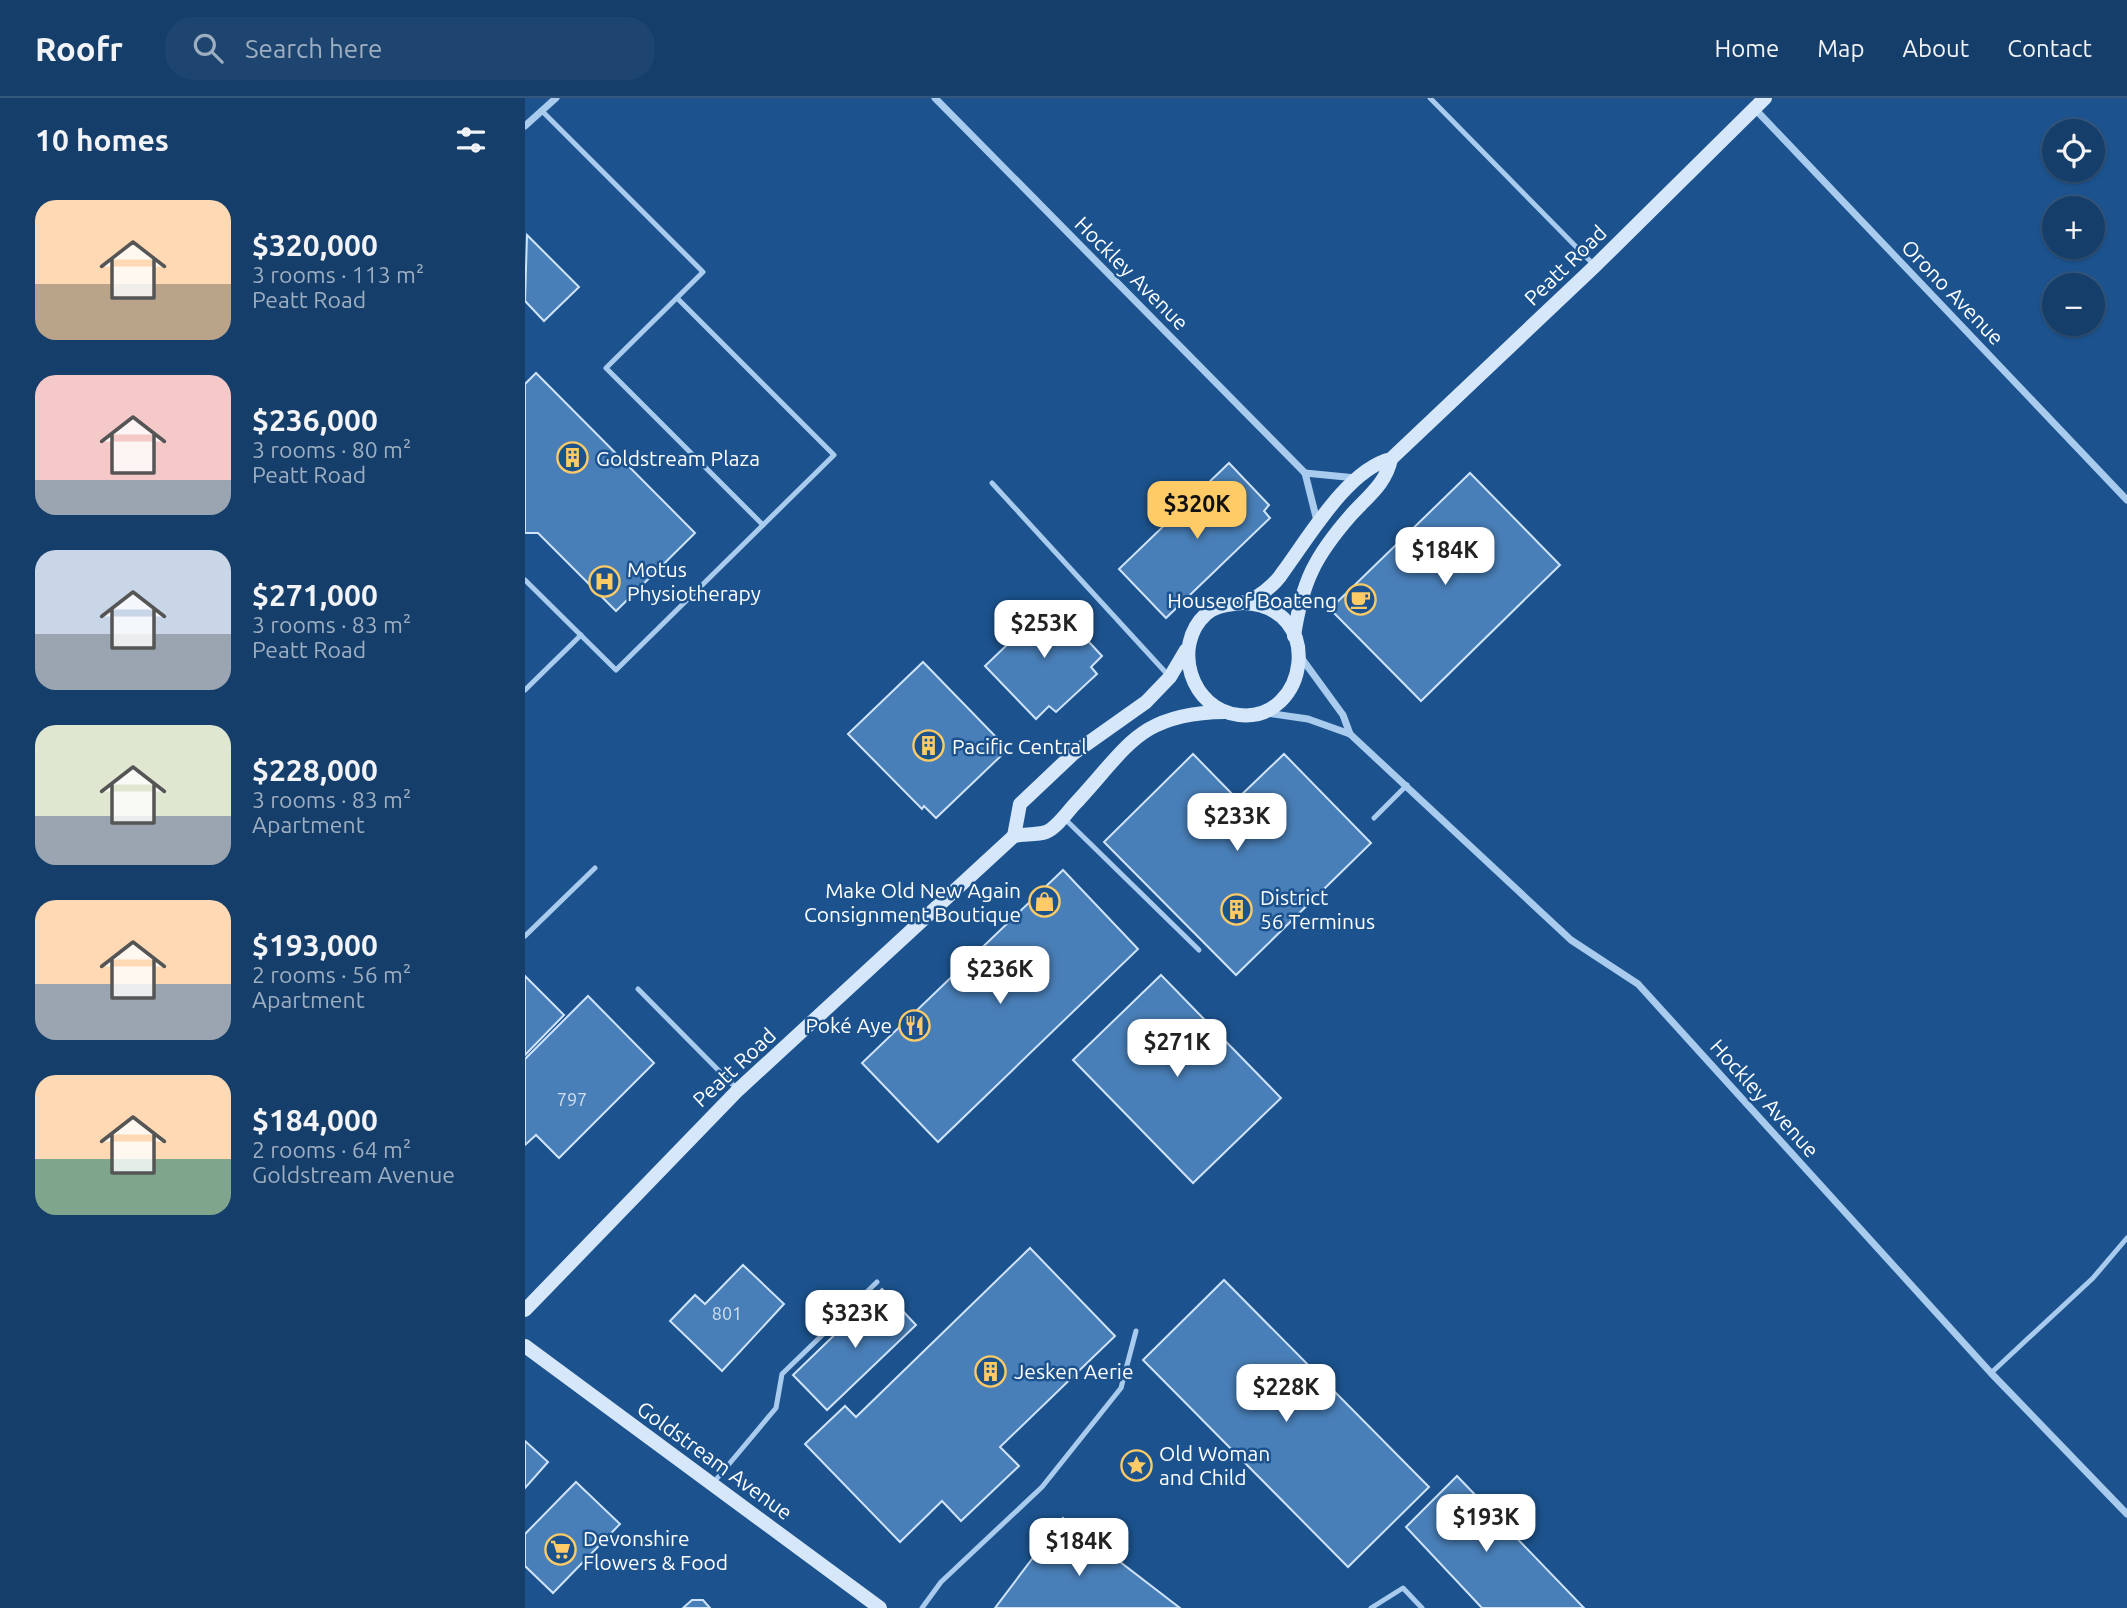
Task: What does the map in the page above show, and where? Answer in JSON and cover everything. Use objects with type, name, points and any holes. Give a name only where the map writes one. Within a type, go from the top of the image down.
[{"type":"street","points":[[525,126],[556,98]]},
{"type":"street","name":"Hockley Avenue","points":[[935,98],[1305,472]]},
{"type":"street","name":"Peatt Road","points":[[1294,636],[1300,596],[1312,568],[1350,516],[1380,485],[1391,459],[1595,266],[1760,103]]},
{"type":"street","name":"Orono Avenue","points":[[1760,103],[2127,500]]},
{"type":"street","name":"Peatt Road","points":[[525,1310],[738,1090],[1014,836],[1020,804],[1075,753],[1146,702],[1170,677],[1197,625],[1213,609],[1243,603],[1274,584],[1317,525],[1359,478],[1378,462],[1391,459]]},
{"type":"street","points":[[1317,525],[1305,472],[1345,479],[1359,478]]},
{"type":"street","name":"Peatt Road","points":[[1243,603],[1268,608],[1282,618],[1294,636],[1300,656]]},
{"type":"street","points":[[1190,643],[1187,659],[1192,682],[1206,698],[1226,712]]},
{"type":"street","points":[[1014,836],[1047,831],[1063,817],[1134,738],[1186,713],[1226,712],[1239,715],[1260,712],[1290,690],[1300,656]]},
{"type":"street","name":"Hockley Avenue","points":[[1300,656],[1343,715],[1350,734]]},
{"type":"street","name":"Hockley Avenue","points":[[1260,712],[1308,719],[1350,734],[1571,940],[1638,984],[1990,1373],[2127,1514]]},
{"type":"street","name":"Goldstream Avenue","points":[[525,1346],[880,1608]]},
{"type":"lane","points":[[1430,98],[1595,266]]},
{"type":"lane","points":[[543,111],[703,272],[607,368],[763,525]]},
{"type":"lane","points":[[525,580],[616,670],[834,455],[677,298]]},
{"type":"lane","points":[[992,483],[1170,677]]},
{"type":"lane","points":[[525,690],[581,635]]},
{"type":"lane","points":[[1374,818],[1407,785]]},
{"type":"lane","points":[[1063,817],[1199,950]]},
{"type":"lane","points":[[525,936],[596,868]]},
{"type":"lane","points":[[638,989],[738,1090]]},
{"type":"lane","points":[[1990,1373],[2093,1278],[2127,1238]]},
{"type":"lane","points":[[712,1484],[776,1408],[782,1374],[877,1282]]},
{"type":"lane","points":[[922,1608],[941,1582],[1042,1487],[1121,1388],[1136,1331]]},
{"type":"lane","points":[[1371,1608],[1403,1588],[1423,1608]]},
{"type":"building","points":[[527,235],[579,287],[544,321],[525,301]]},
{"type":"building","name":"Goldstream Plaza","points":[[536,373],[695,533],[616,611],[538,533],[525,533],[525,384]]},
{"type":"building","points":[[1229,463],[1269,505],[1264,511],[1270,518],[1166,618],[1119,569]]},
{"type":"building","points":[[1470,473],[1560,565],[1421,701],[1330,609]]},
{"type":"building","points":[[1052,602],[1102,656],[1091,667],[1097,674],[1056,712],[1049,706],[1036,719],[985,666],[1011,641],[996,625],[1011,610],[1027,626]]},
{"type":"building","name":"Pacific Central","points":[[923,662],[996,737],[993,740],[1005,752],[936,818],[924,806],[922,809],[848,734]]},
{"type":"building","name":"District 56 Terminus","points":[[1193,754],[1237,799],[1284,754],[1371,843],[1236,975],[1104,842]]},
{"type":"building","points":[[1063,870],[1138,949],[938,1142],[862,1063]]},
{"type":"building","points":[[1161,975],[1281,1098],[1193,1183],[1073,1060]]},
{"type":"building","points":[[525,976],[564,1015],[525,1055]]},
{"type":"building","points":[[588,996],[654,1063],[559,1158],[536,1135],[525,1145],[525,1059]]},
{"type":"building","name":"Jesken Aerie","points":[[1030,1248],[1115,1336],[1000,1447],[1019,1466],[961,1521],[942,1501],[900,1542],[805,1444],[845,1406],[856,1417]]},
{"type":"building","points":[[743,1265],[784,1304],[722,1371],[670,1321],[695,1295],[705,1304]]},
{"type":"building","points":[[1224,1280],[1429,1487],[1348,1567],[1143,1360]]},
{"type":"building","points":[[882,1289],[916,1325],[827,1410],[793,1375]]},
{"type":"building","points":[[525,1441],[548,1462],[525,1488]]},
{"type":"building","points":[[1457,1476],[1584,1608],[1482,1608],[1406,1527]]},
{"type":"building","name":"Devonshire Flowers & Food","points":[[576,1482],[620,1524],[553,1593],[525,1566],[525,1534]]},
{"type":"building","points":[[1063,1518],[1180,1608],[995,1608]]},
{"type":"building","points":[[692,1600],[703,1600],[710,1608],[683,1608]]},
{"type":"place","name":"Goldstream Plaza","points":[[573,458]]},
{"type":"place","name":"Motus Physiotherapy","points":[[604,581]]},
{"type":"place","name":"House of Boateng","points":[[1360,600]]},
{"type":"place","name":"Pacific Central","points":[[929,746]]},
{"type":"place","name":"Make Old New Again Consignment Boutique","points":[[1044,902]]},
{"type":"place","name":"District 56 Terminus","points":[[1237,909]]},
{"type":"place","name":"Poké Aye","points":[[915,1025]]},
{"type":"place","name":"Jesken Aerie","points":[[991,1371]]},
{"type":"place","name":"Old Woman and Child","points":[[1136,1465]]},
{"type":"place","name":"Devonshire Flowers & Food","points":[[560,1550]]}]
